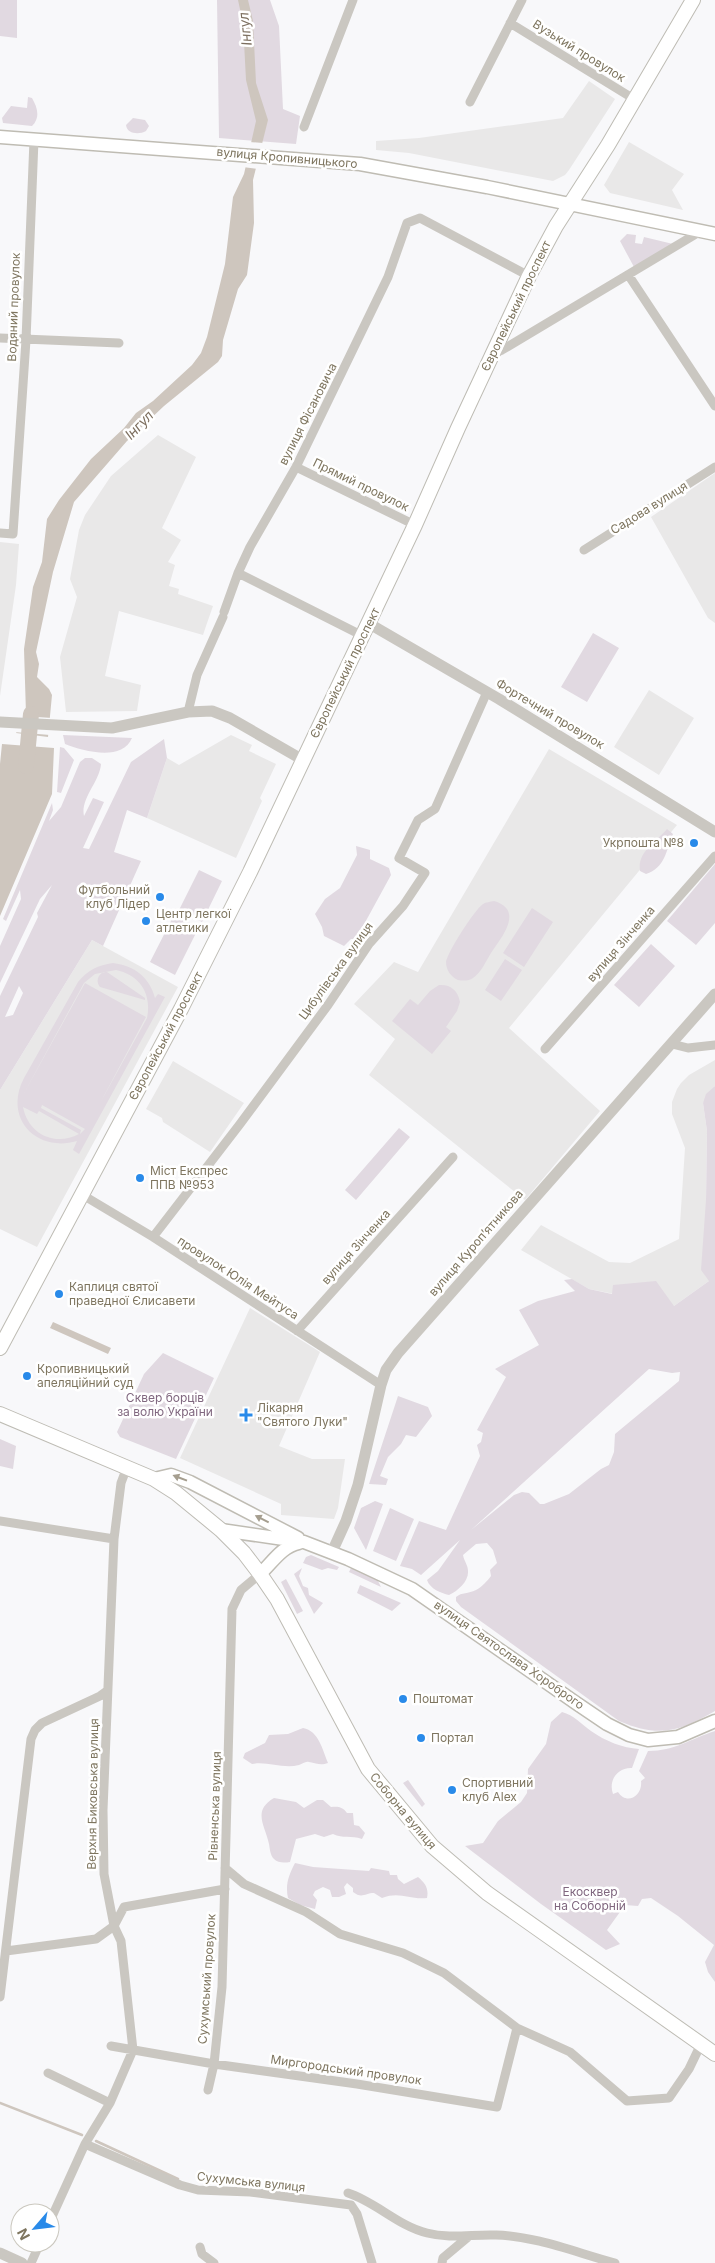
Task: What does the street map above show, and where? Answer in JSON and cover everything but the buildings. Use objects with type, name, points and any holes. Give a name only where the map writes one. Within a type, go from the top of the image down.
[{"type":"main road","name":"Європейський проспект","points":[[0,1348],[181,1010],[366,630],[529,276],[693,0]]},
{"type":"main road","name":"вулиця Кропивницького","points":[[0,137],[360,164],[487,187],[570,205]]},
{"type":"main road","points":[[570,205],[715,234]]},
{"type":"main road","name":"Соборна вулиця","points":[[0,1414],[154,1478],[221,1530],[244,1553],[276,1599],[368,1769],[432,1846],[487,1893],[715,2054]]},
{"type":"main road","points":[[154,1478],[171,1475],[190,1482],[304,1542]]},
{"type":"main road","points":[[221,1530],[304,1542]]},
{"type":"main road","points":[[260,1574],[287,1546],[304,1542]]},
{"type":"main road","name":"вулиця Святослава Хороброго","points":[[304,1542],[332,1552],[424,1596],[576,1703],[607,1724],[629,1735],[648,1740],[678,1737],[715,1721]]},
{"type":"main road","points":[[271,1563],[276,1599]]},
{"type":"street","points":[[304,127],[353,0]]},
{"type":"street","points":[[470,102],[522,0]]},
{"type":"street","name":"Вузький провулок","points":[[510,23],[634,99]]},
{"type":"street","name":"Водяний провулок","points":[[0,533],[13,534],[26,340],[34,140]]},
{"type":"street","name":"вулиця Фісановича","points":[[188,712],[197,675],[224,614],[238,573],[296,467],[388,277],[407,223],[420,218],[529,276]]},
{"type":"street","points":[[492,354],[629,276],[701,231]]},
{"type":"street","points":[[629,276],[715,406]]},
{"type":"street","points":[[0,338],[119,344]]},
{"type":"street","name":"Прямий провулок","points":[[296,467],[415,525]]},
{"type":"street","name":"Садова вулиця","points":[[584,550],[715,467]]},
{"type":"street","name":"Фортечний провулок","points":[[238,573],[366,630],[487,692],[715,832]]},
{"type":"street","name":"Цибулівська вулиця","points":[[153,1237],[328,1005],[369,944],[403,906],[425,874],[399,858],[418,820],[435,809],[487,692]]},
{"type":"street","points":[[0,722],[62,727],[112,728],[188,712],[218,712],[303,760]]},
{"type":"street","name":"вулиця Зінченка","points":[[545,1048],[715,856]]},
{"type":"street","name":"вулиця Куропʼятникова","points":[[332,1552],[346,1521],[358,1485],[386,1370],[398,1353],[715,994]]},
{"type":"street","points":[[672,1044],[688,1048],[715,1045]]},
{"type":"street","name":"вулиця Зінченка","points":[[297,1331],[454,1157]]},
{"type":"street","name":"провулок Юлія Мейтуса","points":[[81,1194],[153,1237],[381,1385]]},
{"type":"street","name":"Верхня Биковська вулиця","points":[[127,1467],[121,1483],[114,1539],[103,1810],[104,1874],[114,1926],[122,1941],[134,2050]]},
{"type":"street","points":[[0,1521],[114,1539]]},
{"type":"street","name":"Рівненська вулиця","points":[[260,1574],[241,1590],[232,1609],[226,1868],[244,1884],[306,1912],[340,1934],[403,1953],[444,1973],[517,2028],[570,2052],[627,2101],[669,2098],[689,2069],[701,2044]]},
{"type":"street","points":[[0,1996],[31,1739],[35,1730],[42,1723],[107,1691]]},
{"type":"street","name":"Сухумський провулок","points":[[208,2090],[214,2064],[222,1988],[226,1868]]},
{"type":"street","points":[[6,1950],[96,1939],[114,1926],[124,1907],[225,1889]]},
{"type":"street","name":"Миргородський провулок","points":[[111,2046],[214,2064],[357,2084],[497,2107],[517,2028]]},
{"type":"street","points":[[58,2203],[85,2144],[110,2103],[134,2050]]},
{"type":"street","points":[[48,2073],[110,2103]]},
{"type":"street","name":"Сухумська вулиця","points":[[85,2144],[180,2185],[198,2190],[250,2192],[351,2205],[357,2214],[372,2263]]},
{"type":"street","points":[[348,2193],[363,2198],[408,2225],[426,2233],[468,2237],[495,2234],[527,2239],[615,2263]]},
{"type":"street","points":[[442,2263],[443,2258],[468,2237]]},
{"type":"street","points":[[200,2247],[202,2254],[214,2263]]},
{"type":"street","points":[[0,2254],[22,2263]]},
{"type":"shaded area","points":[[589,81],[615,99],[569,170],[565,175],[553,181],[409,153],[376,150],[376,141],[419,138],[563,118]]},
{"type":"shaded area","points":[[629,142],[684,174],[672,190],[683,210],[610,193],[604,185]]},
{"type":"shaded area","points":[[158,435],[196,457],[162,528],[181,540],[168,562],[175,565],[169,586],[179,589],[178,594],[213,606],[203,635],[119,611],[105,676],[141,685],[137,711],[66,712],[60,657],[77,597],[70,579],[79,530],[85,515],[111,476]]},
{"type":"shaded area","points":[[715,473],[715,623],[708,618],[651,517]]},
{"type":"shaded area","points":[[0,542],[19,544],[16,585],[0,696]]},
{"type":"shaded area","points":[[649,690],[694,718],[659,775],[614,747]]},
{"type":"shaded area","points":[[231,735],[252,745],[249,751],[276,764],[260,798],[262,801],[236,858],[147,818],[167,758],[179,765]]},
{"type":"shaded area","points":[[549,749],[677,825],[509,1028],[600,1111],[525,1200],[369,1075],[395,1039],[354,1004],[394,962],[418,972]]},
{"type":"shaded area","points":[[92,940],[178,987],[37,1247],[0,1229],[0,1090]]},
{"type":"shaded area","points":[[715,1060],[715,1086],[703,1103],[707,1131],[706,1200],[709,1281],[674,1306],[589,1289],[521,1250],[541,1225],[609,1262],[630,1263],[679,1239],[685,1148],[672,1114],[672,1102],[677,1089],[689,1075]]},
{"type":"shaded area","points":[[173,1061],[244,1103],[210,1152],[146,1109]]},
{"type":"shaded area","name":"Лікарня \"Святого Луки\"","points":[[250,1308],[320,1352],[279,1446],[312,1459],[345,1459],[338,1508],[334,1519],[281,1515],[281,1504],[180,1458]]},
{"type":"green space","points":[[0,0],[17,0],[17,38],[0,36]]},
{"type":"green space","points":[[217,0],[270,0],[279,26],[283,109],[300,116],[296,144],[219,138]]},
{"type":"green space","points":[[28,97],[32,98],[37,112],[35,123],[32,126],[3,123],[2,118],[11,106],[27,108]]},
{"type":"green space","points":[[133,118],[145,120],[149,126],[146,131],[137,133],[131,132],[127,128],[126,125]]},
{"type":"green space","points":[[627,234],[636,235],[635,243],[642,244],[644,237],[673,244],[634,267],[620,241]]},
{"type":"green space","points":[[593,633],[619,648],[587,702],[561,687]]},
{"type":"green space","points":[[63,735],[132,738],[120,750],[102,753],[91,752],[65,744]]},
{"type":"green space","points":[[164,739],[167,758],[147,818],[127,810],[114,852],[141,861],[103,946],[92,940],[0,1090],[0,996],[38,917],[37,913],[52,885],[40,899],[0,983],[0,946],[21,899],[20,890],[6,921],[3,919],[52,803],[53,810],[49,821],[61,807],[80,762],[85,758],[92,758],[101,764],[87,797],[84,810],[84,816],[93,798],[104,802],[83,848],[89,849],[131,762]],"holes":[[[19,986],[23,993],[13,1015],[5,1017]]]},
{"type":"green space","points":[[60,747],[64,748],[74,760],[61,793],[57,792]]},
{"type":"green space","points":[[667,829],[673,834],[661,863],[657,868],[646,874],[640,871],[641,858],[644,853]]},
{"type":"green space","points":[[356,846],[370,850],[370,859],[389,868],[391,875],[356,939],[351,939],[344,946],[324,936],[322,927],[315,914],[325,899],[340,888],[357,855]]},
{"type":"green space","points":[[715,864],[715,923],[696,945],[667,921]]},
{"type":"green space","points":[[199,870],[222,881],[202,922],[179,910]]},
{"type":"green space","points":[[494,901],[503,905],[508,911],[508,925],[505,932],[476,976],[464,981],[458,980],[449,973],[446,965],[451,950],[479,908],[484,903]]},
{"type":"green space","points":[[532,908],[553,922],[524,967],[503,953]]},
{"type":"green space","points":[[174,915],[199,927],[175,975],[150,962]]},
{"type":"green space","points":[[651,944],[675,966],[639,1007],[614,985]]},
{"type":"green space","points":[[505,959],[522,970],[501,1001],[485,990]]},
{"type":"green space","points":[[113,963],[134,970],[145,978],[155,998],[158,994],[165,997],[79,1154],[73,1150],[77,1141],[48,1142],[37,1137],[27,1129],[21,1119],[18,1106],[19,1093],[24,1078],[78,982],[90,971]],"holes":[[[116,970],[132,976],[142,987],[148,1001],[147,1018],[99,1105],[146,1017],[85,983],[23,1095],[84,983],[95,974]],[[42,1105],[85,1129],[80,1134],[81,1130],[41,1108]],[[23,1107],[37,1114],[39,1111],[79,1134],[61,1139],[44,1136],[30,1124]]]},
{"type":"green space","points":[[107,972],[145,998],[145,1000],[100,987],[98,979],[99,975]]},
{"type":"green space","points":[[439,985],[453,989],[460,1002],[457,1011],[446,1027],[451,1031],[432,1054],[392,1021],[410,999],[418,1005],[430,991]]},
{"type":"green space","points":[[715,1086],[715,1711],[679,1728],[657,1731],[646,1730],[619,1721],[461,1607],[456,1601],[456,1597],[480,1587],[491,1576],[490,1570],[497,1563],[493,1550],[487,1543],[476,1544],[463,1555],[468,1569],[467,1578],[456,1591],[449,1595],[433,1588],[427,1580],[438,1571],[460,1540],[421,1575],[412,1569],[400,1566],[419,1521],[446,1530],[480,1456],[477,1445],[481,1442],[483,1433],[477,1430],[506,1377],[495,1369],[539,1345],[519,1310],[538,1301],[575,1291],[564,1280],[572,1279],[589,1289],[612,1294],[613,1285],[656,1281],[674,1306],[709,1281],[701,1270],[706,1200],[707,1131],[703,1103],[706,1094]],"holes":[[[649,1369],[672,1373],[680,1372],[679,1381],[615,1434],[614,1452],[609,1465],[569,1494],[544,1504],[540,1504],[529,1493],[522,1492],[514,1495],[471,1530]]]},
{"type":"green space","points":[[399,1128],[410,1137],[356,1200],[345,1190]]},
{"type":"green space","name":"Сквер борців за волю України","points":[[163,1353],[214,1378],[176,1459],[120,1437],[117,1432],[144,1374]]},
{"type":"green space","points":[[398,1396],[428,1407],[432,1416],[416,1437],[406,1435],[401,1444],[388,1457],[380,1476],[388,1479],[386,1485],[369,1484]]},
{"type":"green space","points":[[0,1439],[16,1446],[13,1469],[0,1466]]},
{"type":"green space","points":[[375,1501],[383,1504],[366,1550],[354,1528],[361,1508]]},
{"type":"green space","points":[[390,1508],[414,1519],[396,1561],[373,1551]]},
{"type":"green space","points":[[311,1555],[339,1567],[337,1570],[328,1568],[322,1570],[303,1563],[306,1557]]},
{"type":"green space","points":[[302,1568],[299,1576],[303,1586],[308,1588],[309,1595],[323,1603],[314,1614],[294,1574]]},
{"type":"green space","points":[[351,1568],[377,1579],[381,1587],[349,1572]]},
{"type":"green space","points":[[286,1579],[303,1611],[297,1614],[281,1582]]},
{"type":"green space","points":[[360,1585],[401,1603],[392,1611],[357,1593]]},
{"type":"green space","name":"Екосквер на Соборній","points":[[562,1712],[574,1717],[596,1735],[608,1741],[620,1746],[639,1749],[632,1768],[622,1770],[613,1779],[613,1794],[618,1792],[626,1798],[634,1797],[640,1791],[641,1781],[645,1778],[639,1771],[648,1751],[674,1747],[715,1731],[715,1982],[708,1972],[705,1962],[714,1945],[678,1916],[651,1898],[642,1899],[638,1906],[625,1905],[607,1930],[620,1944],[606,1950],[541,1904],[465,1846],[483,1843],[498,1821],[521,1802],[527,1793],[528,1769],[546,1744],[551,1722]]},
{"type":"green space","points":[[303,1728],[313,1733],[316,1737],[328,1763],[305,1762],[293,1766],[263,1763],[252,1764],[243,1758],[245,1753],[265,1743],[269,1735],[288,1734]]},
{"type":"green space","points":[[408,1780],[425,1804],[422,1807],[403,1783]]},
{"type":"green space","points":[[274,1798],[296,1802],[304,1808],[317,1800],[323,1800],[331,1807],[340,1807],[347,1813],[353,1813],[354,1825],[359,1826],[365,1833],[362,1839],[333,1834],[324,1837],[315,1834],[296,1839],[290,1862],[283,1863],[277,1861],[271,1854],[262,1819],[263,1808]]},
{"type":"green space","points":[[295,1863],[313,1867],[369,1871],[371,1868],[389,1871],[390,1875],[397,1875],[398,1879],[404,1884],[418,1877],[426,1886],[427,1898],[394,1895],[382,1898],[374,1893],[359,1895],[353,1892],[353,1888],[347,1883],[344,1887],[346,1894],[339,1897],[332,1897],[330,1890],[323,1887],[315,1891],[313,1895],[317,1900],[315,1909],[300,1905],[288,1898],[288,1880]]},
{"type":"water","points":[[238,0],[248,0],[253,21],[256,83],[268,120],[253,180],[254,223],[247,275],[238,289],[223,340],[222,356],[218,362],[164,406],[127,441],[74,502],[53,572],[36,652],[39,664],[37,677],[49,689],[52,695],[48,737],[16,733],[26,714],[24,649],[33,587],[42,562],[47,519],[59,500],[91,459],[124,428],[136,413],[153,401],[192,365],[201,353],[207,337],[225,264],[233,197],[244,174],[256,121],[246,80],[243,23]]},
{"type":"water","points":[[2,744],[54,748],[52,794],[0,916],[0,764]]},
{"type":"water","points":[[53,1322],[111,1348],[108,1354],[50,1328]]},
{"type":"pier","points":[[249,142],[263,143],[258,169],[243,167]]},
{"type":"pier","points":[[22,716],[52,718],[50,735],[14,732]]},
{"type":"waterway","name":"Інгул","points":[[26,766],[31,714]]},
{"type":"waterway","points":[[0,2103],[82,2135]]},
{"type":"waterway","points":[[96,2141],[178,2179]]},
{"type":"place","name":"Укрпошта №8","points":[[694,843]]},
{"type":"place","name":"Футбольний клуб Лідер","points":[[160,897]]},
{"type":"place","name":"Центр легкої атлетики","points":[[146,921]]},
{"type":"place","name":"Міст Експрес ППВ №953","points":[[140,1178]]},
{"type":"place","name":"Каплиця святої праведної Єлисавети","points":[[59,1294]]},
{"type":"place","name":"Кропивницький апеляційний суд","points":[[27,1376]]},
{"type":"place","name":"Лікарня \"Святого Луки\"","points":[[246,1415]]},
{"type":"place","name":"Поштомат","points":[[403,1699]]},
{"type":"place","name":"Портал","points":[[421,1738]]},
{"type":"place","name":"Спортивний клуб Alex","points":[[452,1790]]}]
